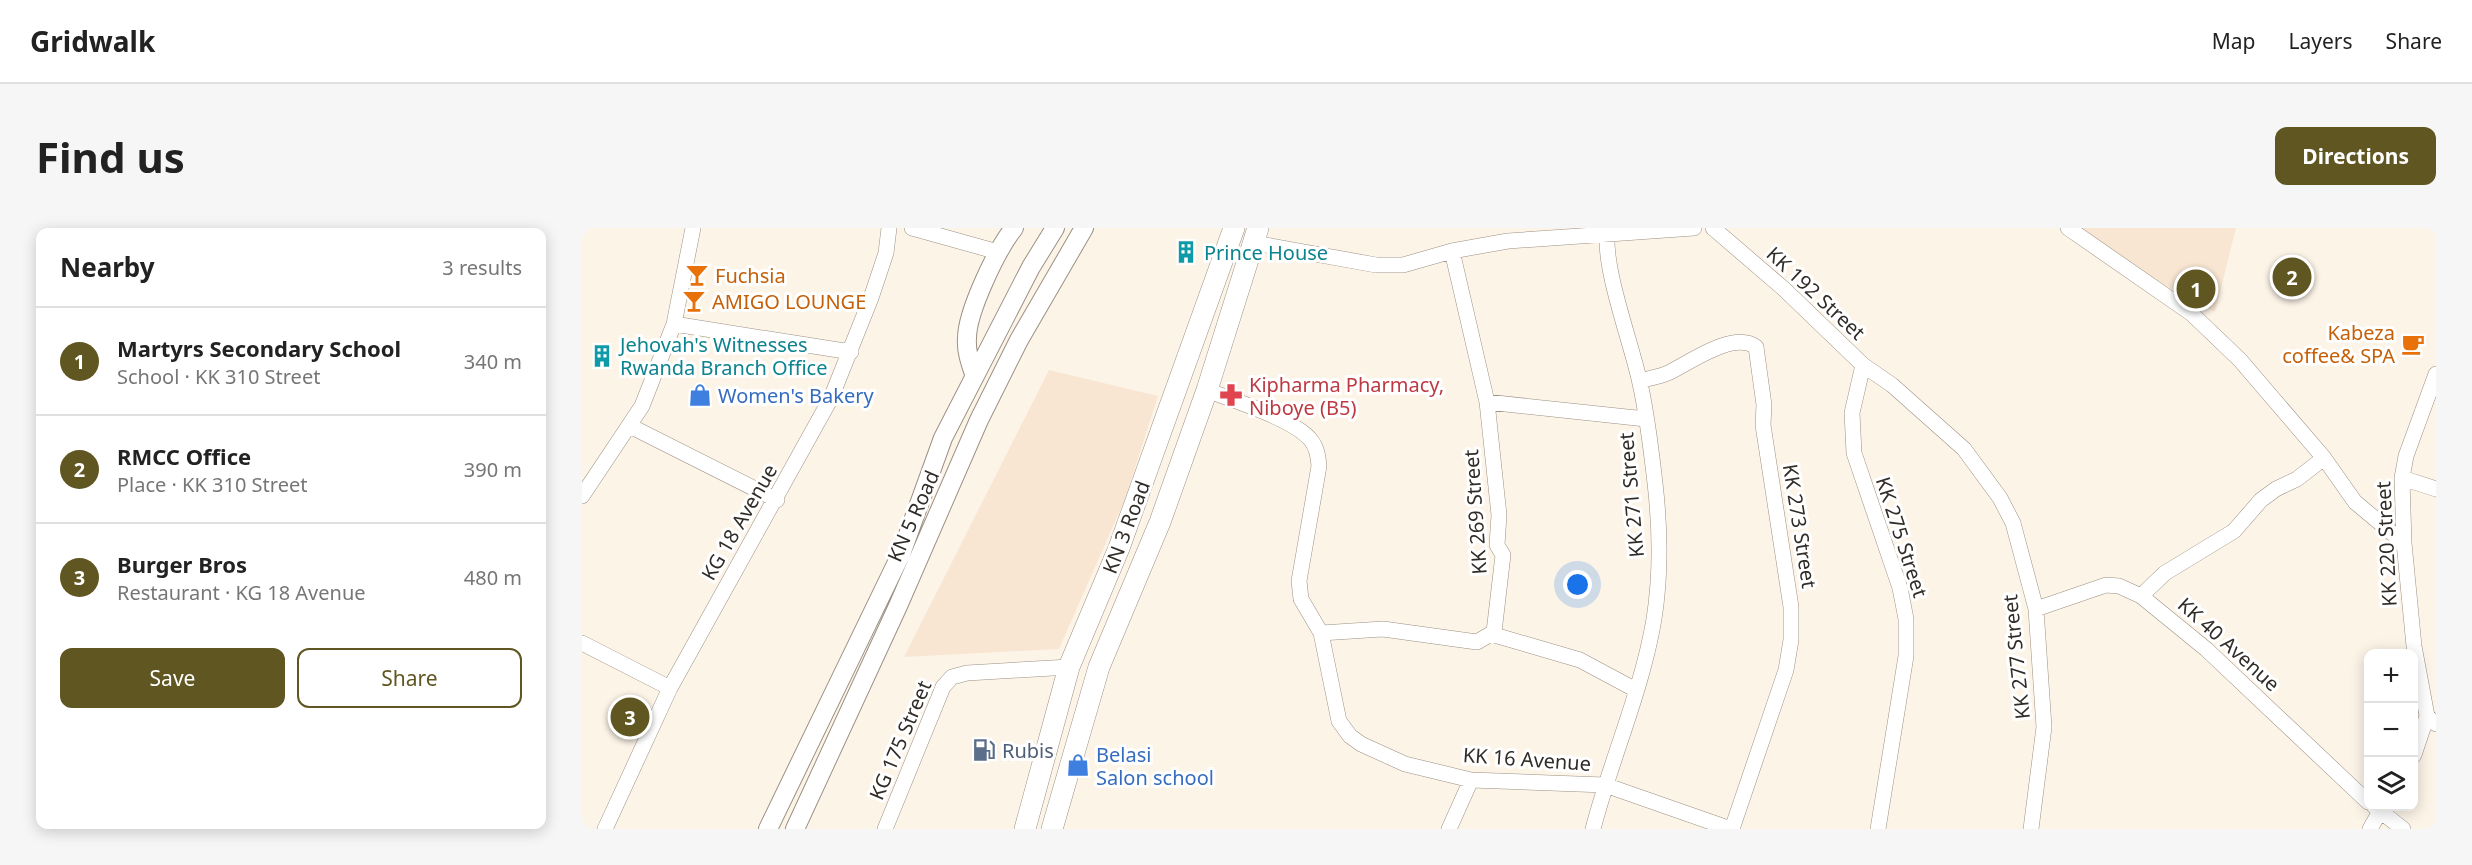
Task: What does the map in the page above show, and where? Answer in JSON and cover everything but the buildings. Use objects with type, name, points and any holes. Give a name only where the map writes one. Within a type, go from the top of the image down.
[{"type":"highway","name":"KN 3 Road","points":[[1025,829],[1069,667],[1119,548],[1234,228]]},
{"type":"highway","name":"KN 3 Road","points":[[1052,829],[1097,675],[1160,522],[1207,390],[1256,235]]},
{"type":"highway","points":[[1069,667],[1097,675]]},
{"type":"main road","points":[[974,374],[968,353],[969,319],[998,252],[1014,228]]},
{"type":"main road","name":"KN 5 Road","points":[[768,829],[901,554],[944,438],[974,374],[1054,228]]},
{"type":"main road","name":"KN 5 Road","points":[[795,829],[898,606],[979,420],[1019,340],[1084,228]]},
{"type":"street","points":[[582,496],[642,406],[674,324],[693,228]]},
{"type":"street","name":"KG 18 Avenue","points":[[605,829],[670,688],[777,500],[831,398],[851,352],[886,253],[889,228]]},
{"type":"street","points":[[912,228],[998,252]]},
{"type":"street","points":[[1256,235],[1376,265],[1403,265],[1452,251],[1508,241],[1607,231],[1694,228]]},
{"type":"street","name":"KK 192 Street","points":[[1713,228],[1784,289],[1863,365]]},
{"type":"street","points":[[2068,228],[2192,314],[2240,360],[2324,458],[2355,502],[2404,543]]},
{"type":"street","name":"KK 271 Street","points":[[1593,829],[1636,690],[1654,619],[1659,548],[1655,484],[1640,381],[1614,282],[1607,231]]},
{"type":"street","name":"KK 269 Street","points":[[1452,251],[1487,402],[1499,515],[1497,545],[1503,555],[1496,621],[1491,634]]},
{"type":"street","points":[[674,324],[851,352]]},
{"type":"street","name":"KK 273 Street","points":[[1640,381],[1667,373],[1694,358],[1724,346],[1742,343],[1756,347],[1764,405],[1765,436],[1791,607],[1791,640],[1786,670],[1732,829]]},
{"type":"street","name":"KK 277 Street","points":[[1863,365],[1892,386],[1977,464],[2013,523],[2036,609],[2044,728],[2031,829]]},
{"type":"street","name":"KK 275 Street","points":[[1863,365],[1852,413],[1854,453],[1900,588],[1906,619],[1906,656],[1878,829]]},
{"type":"street","name":"KK 220 Street","points":[[2432,720],[2414,646],[2404,543],[2402,478],[2406,456],[2436,374]]},
{"type":"street","name":"KK 16 Avenue","points":[[1207,390],[1279,419],[1309,438],[1317,450],[1319,466],[1299,581],[1300,599],[1321,633],[1339,721],[1350,736],[1361,744],[1405,764],[1471,780],[1605,785],[1732,829]]},
{"type":"street","points":[[1487,402],[1646,419]]},
{"type":"street","points":[[630,426],[777,500]]},
{"type":"street","points":[[2141,596],[2164,573],[2234,531],[2261,500],[2276,489],[2297,479],[2324,458]]},
{"type":"street","points":[[2402,478],[2436,489]]},
{"type":"street","name":"KK 40 Avenue","points":[[2036,609],[2106,585],[2119,586],[2141,596],[2206,649],[2364,796]]},
{"type":"street","points":[[1321,633],[1383,629],[1477,642],[1491,634],[1580,660],[1636,690]]},
{"type":"street","points":[[582,643],[670,688]]},
{"type":"street","name":"KG 175 Street","points":[[885,829],[943,687],[952,677],[967,673],[1069,667]]},
{"type":"street","points":[[2418,747],[2432,720]]},
{"type":"street","points":[[1449,829],[1471,780]]},
{"type":"street","points":[[2370,829],[2375,811]]},
{"type":"street","name":"KK 40 Avenue","points":[[2381,811],[2403,829]]},
{"type":"shaded area","points":[[2077,228],[2236,228],[2215,312],[2130,267]]},
{"type":"shaded area","points":[[1049,370],[1158,396],[1125,499],[1059,649],[904,657]]},
{"type":"place","name":"Prince House","points":[[1186,252]]},
{"type":"place","name":"Fuchsia","points":[[697,275]]},
{"type":"place","name":"RMCC Office","points":[[2292,277]]},
{"type":"place","name":"Martyrs Secondary School","points":[[2196,289]]},
{"type":"place","name":"AMIGO LOUNGE","points":[[694,301]]},
{"type":"place","name":"Kabeza coffee& SPA","points":[[2413,344]]},
{"type":"place","name":"Jehovah's Witnesses Rwanda Branch Office","points":[[602,356]]},
{"type":"place","name":"Women's Bakery","points":[[700,395]]},
{"type":"place","name":"Kipharma Pharmacy, Niboye (B5)","points":[[1231,395]]},
{"type":"place","name":"Burger Bros","points":[[630,717]]},
{"type":"place","name":"Rubis","points":[[984,750]]},
{"type":"place","name":"Belasi Salon school","points":[[1078,765]]}]
